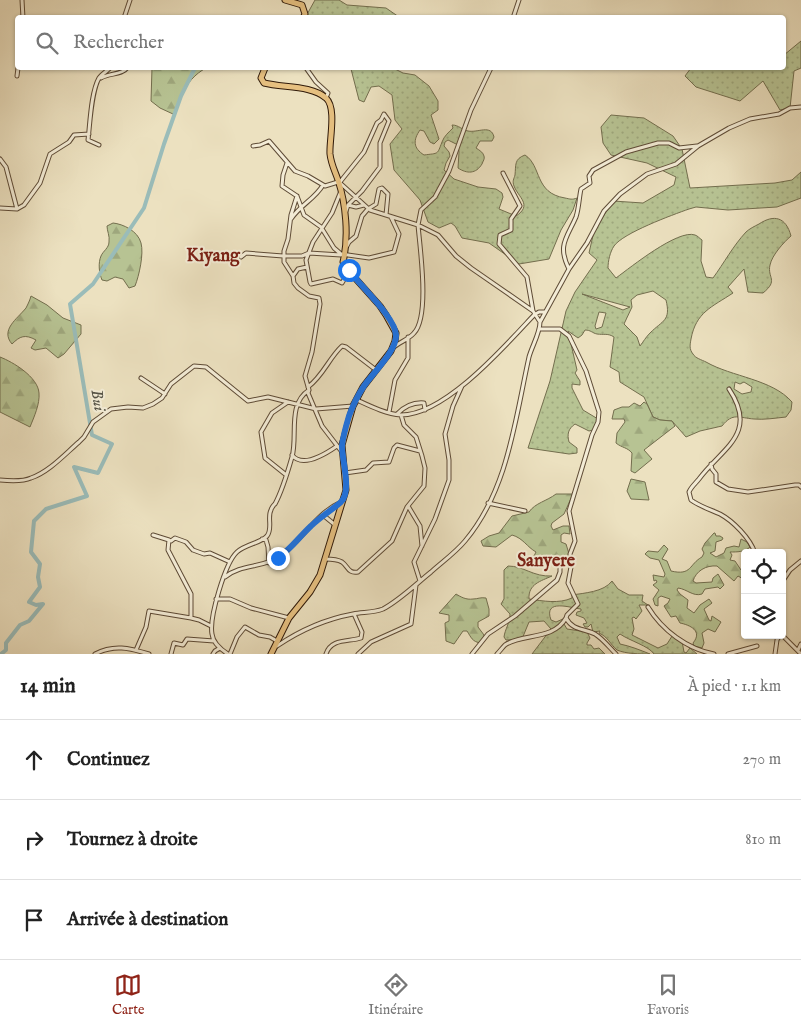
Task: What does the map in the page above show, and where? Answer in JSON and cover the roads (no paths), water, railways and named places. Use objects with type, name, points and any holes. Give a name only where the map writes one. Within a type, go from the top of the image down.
[{"type":"main road","points":[[285,0],[302,5],[304,15]]},
{"type":"main road","points":[[264,70],[261,78],[264,84],[302,88],[326,98],[330,104],[332,115],[331,160],[339,182],[345,219],[344,263],[380,306],[396,335],[391,351],[356,399],[339,446],[342,453],[346,489],[325,559],[316,582],[289,618],[271,654]]},
{"type":"street","points":[[22,0],[23,15]]},
{"type":"street","points":[[125,15],[130,0]]},
{"type":"street","points":[[514,15],[519,0]]},
{"type":"street","points":[[17,76],[18,70]]},
{"type":"street","points":[[99,145],[89,141],[91,115],[97,84],[108,70]]},
{"type":"street","points":[[97,84],[106,75],[125,70]]},
{"type":"street","points":[[307,70],[316,82],[328,93],[326,98]]},
{"type":"street","points":[[391,351],[408,338],[418,327],[422,301],[418,225],[421,210],[435,197],[449,172],[471,110],[490,70]]},
{"type":"street","points":[[376,370],[342,346],[303,394],[298,405],[294,426],[292,455],[276,502],[270,513],[268,533],[262,539],[246,545],[235,554],[230,562],[216,600],[211,626],[214,641],[229,654],[237,637],[245,627],[276,644],[325,621],[381,610],[416,585],[463,543],[478,522],[488,503],[509,453],[529,357],[533,342],[540,329],[540,322],[568,269],[587,243],[610,203],[647,174],[676,164],[698,146],[729,128],[750,119],[779,114],[790,108],[801,107]]},
{"type":"street","points":[[253,146],[269,141],[295,171],[323,185],[331,185],[339,182],[364,152],[377,123],[384,114],[389,121],[380,143],[380,167],[356,196],[343,202],[331,215],[322,228],[306,260],[311,284],[333,279],[342,283],[349,270]]},
{"type":"street","points":[[0,208],[17,209],[28,202],[40,183],[52,152],[69,142],[74,135],[89,134]]},
{"type":"street","points":[[568,269],[563,258],[563,246],[576,216],[581,189],[590,184],[589,176],[593,170],[617,156],[655,143],[668,144],[679,148],[698,146]]},
{"type":"street","points":[[0,159],[6,166],[17,209]]},
{"type":"street","points":[[287,163],[281,184],[297,196],[304,215],[322,228],[334,248],[345,255]]},
{"type":"street","points":[[503,174],[520,206],[511,219],[511,230],[500,235],[498,242],[500,247],[527,277],[534,313]]},
{"type":"street","points":[[339,182],[368,209],[418,225],[438,235],[456,256],[470,268],[534,313],[540,322]]},
{"type":"street","points":[[290,219],[301,206],[316,196],[323,185]]},
{"type":"street","points":[[345,255],[349,242],[357,233],[360,219],[368,209],[376,204],[379,189],[382,188],[388,194],[386,215]]},
{"type":"street","points":[[292,455],[300,460],[312,459],[323,456],[339,446],[322,426],[308,393],[305,376],[312,352],[320,304],[319,298],[309,296],[298,288],[284,262],[290,219],[297,196]]},
{"type":"street","points":[[343,202],[356,207],[364,205]]},
{"type":"street","points":[[241,257],[246,253],[302,256],[309,253],[369,258],[394,252],[399,234],[391,217]]},
{"type":"street","points":[[293,276],[298,269],[307,267]]},
{"type":"street","points":[[356,399],[401,415],[425,410],[475,376],[534,313],[545,312]]},
{"type":"street","points":[[497,654],[511,642],[542,635],[560,627],[567,614],[578,604],[568,583],[571,567],[569,559],[575,541],[569,511],[600,416],[586,371],[568,336],[560,329],[540,329]]},
{"type":"street","points":[[389,412],[395,380],[408,358],[408,338]]},
{"type":"street","points":[[0,480],[32,478],[48,468],[79,442],[93,422],[111,409],[143,408],[153,404],[165,394],[171,384],[191,367],[202,366],[250,402],[268,397],[316,410],[353,406]]},
{"type":"street","points":[[141,378],[165,394]]},
{"type":"street","points":[[420,581],[414,562],[435,519],[449,480],[449,460],[445,434],[462,386]]},
{"type":"street","points":[[729,389],[740,412],[733,443],[711,464],[689,492],[691,500],[728,520],[748,539],[753,549]]},
{"type":"street","points":[[285,474],[266,458],[261,432],[272,414],[288,402]]},
{"type":"street","points":[[396,414],[416,403],[424,403],[425,410]]},
{"type":"street","points":[[325,559],[339,560],[350,571],[358,572],[392,541],[408,506],[424,486],[425,468],[421,451],[416,437],[404,425],[401,415]]},
{"type":"street","points":[[345,474],[366,470],[373,463],[389,462],[397,445],[421,451]]},
{"type":"street","points":[[711,464],[716,474],[716,482],[734,491],[748,492],[795,485],[801,487]]},
{"type":"street","points":[[222,582],[229,574],[237,570],[269,562],[281,556],[323,515],[341,502]]},
{"type":"street","points":[[488,503],[525,511]]},
{"type":"street","points":[[408,506],[420,526],[422,546]]},
{"type":"street","points":[[323,515],[334,524]]},
{"type":"street","points":[[153,535],[171,541],[175,538],[186,542],[193,550],[204,554],[210,553],[230,562]]},
{"type":"street","points":[[262,539],[266,540],[269,562]]},
{"type":"street","points":[[169,540],[168,550],[191,594],[191,618]]},
{"type":"street","points":[[472,654],[488,634],[515,616],[556,581],[560,574],[560,560],[569,559]]},
{"type":"street","points":[[786,576],[801,561]]},
{"type":"street","points":[[358,654],[371,642],[410,624],[416,585]]},
{"type":"street","points":[[216,600],[230,599],[251,608],[289,618]]},
{"type":"street","points":[[648,606],[662,626],[686,644],[714,654]]},
{"type":"street","points":[[136,650],[146,627],[150,611],[191,618],[211,626]]},
{"type":"street","points":[[326,654],[329,647],[361,638],[362,632],[354,614]]},
{"type":"street","points":[[566,618],[569,624],[578,630],[597,635],[616,654]]},
{"type":"street","points":[[170,654],[174,643],[183,645],[187,639],[214,641]]},
{"type":"street","points":[[775,654],[778,639]]},
{"type":"street","points":[[786,639],[801,654]]},
{"type":"street","points":[[798,650],[801,644]]},
{"type":"street","points":[[728,654],[757,646]]},
{"type":"street","points":[[95,654],[111,652],[124,647],[149,654]]},
{"type":"street","points":[[213,654],[220,648]]},
{"type":"street","points":[[696,648],[702,654]]},
{"type":"waterway","name":"Bui","points":[[1,654],[6,650],[6,643],[20,625],[29,621],[43,604],[36,605],[29,602],[40,587],[38,577],[40,564],[31,552],[34,521],[46,509],[87,496],[74,467],[98,473],[112,444],[92,435],[70,304],[93,284],[144,208],[181,96],[194,70]]},
{"type":"district","name":"Kiyang","points":[[213,255]]},
{"type":"district","name":"Sanyere","points":[[546,560]]}]
